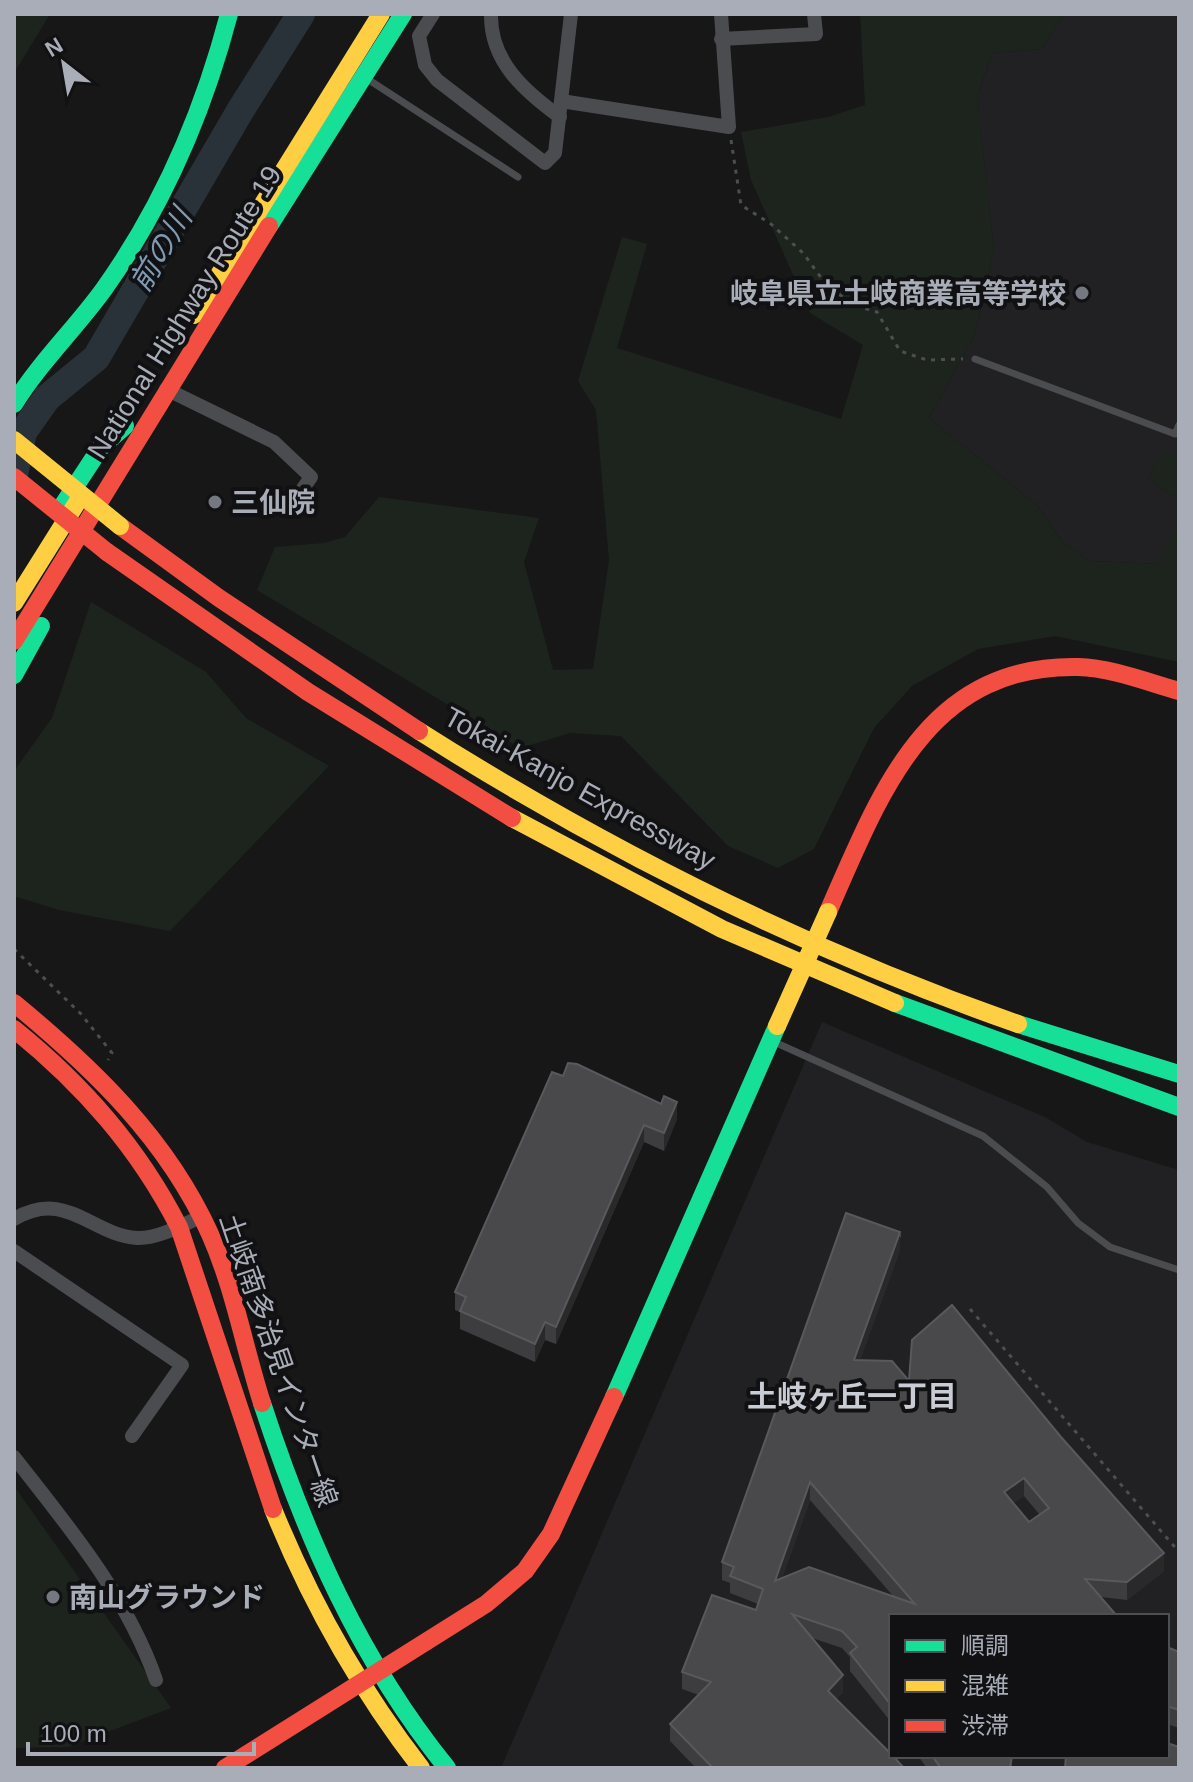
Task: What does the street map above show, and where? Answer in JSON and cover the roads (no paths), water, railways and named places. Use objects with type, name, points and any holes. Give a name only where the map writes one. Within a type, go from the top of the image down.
[{"type":"main road","points":[[14,404],[24,385],[104,289],[147,224],[197,116],[217,63],[229,14]]},
{"type":"main road","name":"National Highway Route 19","points":[[14,603],[381,14]]},
{"type":"main road","name":"National Highway Route 19","points":[[14,641],[166,389],[403,14]]},
{"type":"main road","points":[[14,581],[101,447],[125,426]]},
{"type":"main road","name":"Tokai-Kanjo Expressway","points":[[14,440],[120,526],[249,621],[365,699],[470,763],[668,871],[815,941],[971,1007],[1045,1034],[1179,1074]]},
{"type":"main road","name":"Tokai-Kanjo Expressway","points":[[14,477],[107,552],[229,640],[386,743],[465,792],[660,898],[761,947],[955,1029],[1179,1107]]},
{"type":"main road","points":[[14,675],[77,558],[92,514]]},
{"type":"main road","points":[[225,1768],[486,1604],[525,1571],[551,1534],[673,1268],[889,778],[922,730],[968,693],[1024,672],[1077,667],[1107,671],[1179,691]]},
{"type":"main road","name":"土岐南多治見インター線","points":[[14,1003],[88,1065],[131,1108],[159,1145],[202,1216],[221,1265],[266,1416],[301,1514],[325,1569],[379,1670],[447,1768]]},
{"type":"main road","name":"土岐南多治見インター線","points":[[14,1029],[61,1065],[121,1131],[146,1164],[179,1227],[281,1529],[308,1591],[360,1682],[421,1768]]},
{"type":"street","points":[[433,14],[419,36],[425,65],[437,80],[539,161],[551,160],[555,153],[571,14]]},
{"type":"street","points":[[491,14],[491,34],[509,72],[531,96],[560,117]]},
{"type":"street","points":[[561,101],[729,127],[721,14]]},
{"type":"street","points":[[721,39],[816,34],[814,14]]},
{"type":"street","points":[[166,389],[274,442],[311,477],[295,500]]},
{"type":"street","points":[[14,1219],[38,1209],[58,1209],[139,1238],[179,1227],[202,1216]]},
{"type":"street","points":[[14,1251],[182,1365],[132,1436]]},
{"type":"street","points":[[14,1457],[92,1558],[146,1650],[156,1680]]},
{"type":"lane","points":[[364,77],[518,177]]},
{"type":"lane","points":[[975,359],[1175,434],[1179,425]]},
{"type":"lane","points":[[774,1033],[983,1136],[1047,1187],[1078,1223],[1110,1247],[1179,1270]]},
{"type":"waterway","name":"前の川","points":[[14,475],[23,432],[47,398],[96,358],[240,111],[301,14]]},
{"type":"place","name":"岐阜県立土岐商業高等学校","points":[[1082,293]]},
{"type":"place","name":"三仙院","points":[[215,502]]},
{"type":"place","name":"南山グラウンド","points":[[53,1597]]},
{"type":"district","name":"土岐ヶ丘一丁目","points":[[852,1397]]}]
